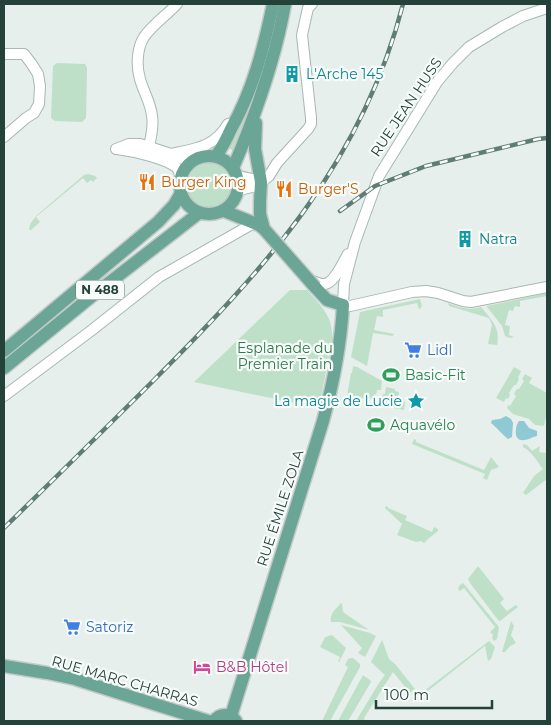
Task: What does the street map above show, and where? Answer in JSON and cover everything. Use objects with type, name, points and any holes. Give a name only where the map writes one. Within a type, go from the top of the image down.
[{"type":"main road","points":[[235,172],[251,125],[264,43],[273,4]]},
{"type":"main road","points":[[216,156],[238,116],[258,86],[280,32],[286,4]]},
{"type":"main road","points":[[258,86],[255,140],[256,160],[261,182],[259,226]]},
{"type":"main road","points":[[216,156],[228,162],[235,172],[239,182],[238,193],[232,205],[224,211],[208,215],[191,209],[185,202],[181,193],[181,178],[188,165],[194,160],[201,157],[216,156]]},
{"type":"main road","name":"N 488","points":[[4,350],[158,222],[174,205],[181,193]]},
{"type":"main road","points":[[238,193],[245,210],[314,283],[327,300],[343,305]]},
{"type":"main road","points":[[224,211],[259,226]]},
{"type":"main road","name":"N 488","points":[[4,368],[92,296],[199,213]]},
{"type":"main road","name":"RUE ÉMILE ZOLA","points":[[233,719],[323,421],[337,352],[343,305]]},
{"type":"main road","name":"RUE MARC CHARRAS","points":[[4,666],[75,679],[208,721]]},
{"type":"main road","points":[[214,721],[222,715],[233,719]]},
{"type":"street","points":[[238,193],[257,186],[268,176],[311,124],[302,35],[308,8],[312,4]]},
{"type":"street","points":[[149,146],[153,117],[139,78],[138,58],[143,39],[148,32],[176,6]]},
{"type":"street","name":"RUE JEAN HUSS","points":[[343,305],[344,284],[355,242],[375,186],[384,167],[425,100],[445,73],[469,47],[523,16],[547,8]]},
{"type":"street","points":[[4,54],[24,54],[38,74],[40,86],[39,104],[34,113],[4,137]]},
{"type":"street","points":[[171,154],[198,148],[218,138],[224,132],[241,99],[258,86]]},
{"type":"street","points":[[181,178],[173,165],[134,151],[116,149],[129,144],[140,144],[179,158],[194,160]]},
{"type":"street","points":[[256,160],[270,164],[277,163]]},
{"type":"street","points":[[235,172],[242,178],[255,179],[261,182]]},
{"type":"street","points":[[4,396],[160,277],[259,226]]},
{"type":"street","name":"RUE JEAN HUSS","points":[[314,283],[328,283],[334,279],[355,242]]},
{"type":"street","points":[[343,305],[350,306],[421,292],[432,292],[471,302],[547,287]]},
{"type":"green space","points":[[266,53],[261,85],[235,152],[229,148]]},
{"type":"green space","points":[[57,63],[85,64],[87,68],[86,118],[82,122],[55,121],[51,118],[53,66]]},
{"type":"green space","points":[[210,163],[223,167],[229,173],[233,186],[229,199],[223,205],[210,209],[197,205],[191,199],[187,186],[191,173],[197,167]]},
{"type":"green space","points":[[88,174],[97,178],[93,182],[91,180],[87,183],[83,178],[36,217],[40,222],[29,230],[30,224],[37,215],[84,175]]},
{"type":"green space","name":"Esplanade du Premier Train","points":[[290,290],[307,290],[326,312],[331,325],[332,340],[319,408],[194,382]]},
{"type":"green space","points":[[547,293],[547,296],[520,301],[520,307],[515,306],[513,311],[509,310],[505,325],[510,326],[509,335],[514,337],[510,338],[505,336],[502,326],[487,307],[487,306]]},
{"type":"green space","points":[[420,299],[422,306],[420,309],[417,303],[383,310],[383,317],[377,316],[374,330],[394,334],[393,336],[373,333],[367,366],[351,357],[360,312]]},
{"type":"green space","points":[[448,303],[468,309],[481,307],[492,320],[496,329],[498,334],[497,345],[488,344],[492,325],[489,318],[449,306]]},
{"type":"green space","points":[[353,366],[382,381],[381,390],[377,390],[373,399],[347,396]]},
{"type":"green space","points":[[514,367],[521,371],[519,379],[509,393],[508,399],[506,398],[504,402],[496,398]]},
{"type":"green space","points":[[525,374],[532,378],[529,383],[547,393],[547,411],[544,426],[535,425],[529,419],[513,414],[507,408],[516,396],[514,394],[517,389],[519,389],[524,381],[522,379]]},
{"type":"green space","points":[[386,387],[399,392],[398,397],[405,402],[404,410],[379,404],[380,398],[385,394]]},
{"type":"green space","points":[[414,439],[416,442],[484,470],[491,457],[499,467],[491,470],[487,480],[483,478],[485,474],[412,444]]},
{"type":"green space","points":[[523,444],[527,445],[532,451],[540,446],[539,452],[547,453],[547,479],[526,495],[523,493],[534,476],[543,469],[523,447]]},
{"type":"green space","points":[[386,506],[407,516],[405,520],[432,532],[434,527],[438,531],[424,543],[397,535],[402,524],[385,508]]},
{"type":"green space","points":[[478,566],[504,599],[500,603],[507,611],[516,605],[518,607],[500,621],[468,579]]},
{"type":"green space","points":[[463,583],[499,627],[497,639],[494,641],[493,635],[490,632],[495,627],[464,588],[460,591],[458,589]]},
{"type":"green space","points":[[341,603],[343,612],[369,630],[340,622],[331,622],[332,614]]},
{"type":"green space","points":[[511,621],[514,626],[511,635],[516,643],[505,652],[502,652]]},
{"type":"green space","points":[[341,625],[376,636],[365,657],[358,653],[362,648]]},
{"type":"green space","points":[[332,635],[346,648],[339,662],[340,657],[320,647],[325,637]]},
{"type":"green space","points":[[382,640],[389,659],[415,689],[410,693],[393,672],[364,718],[365,721],[356,721],[385,675],[371,662]]},
{"type":"green space","points":[[489,641],[495,647],[491,659],[488,661],[485,646],[420,697],[419,695]]},
{"type":"green space","points":[[351,658],[360,664],[360,667],[330,721],[322,721],[348,667],[345,665],[348,659]]},
{"type":"green space","points":[[363,675],[371,682],[348,721],[338,721]]},
{"type":"water","points":[[506,416],[513,423],[512,437],[508,439],[491,423],[492,420]]},
{"type":"water","points":[[519,421],[524,421],[529,428],[537,431],[537,436],[526,440],[518,439],[516,430]]},
{"type":"railway","points":[[4,528],[235,296],[306,209],[336,162],[363,113],[385,61],[403,4]]},
{"type":"railway","points":[[340,211],[375,186],[426,166],[547,138]]},
{"type":"place","name":"L'Arche 145","points":[[292,74]]},
{"type":"place","name":"Burger King","points":[[147,182]]},
{"type":"place","name":"Burger'S","points":[[284,189]]},
{"type":"place","name":"Natra","points":[[465,239]]},
{"type":"place","name":"Lidl","points":[[413,350]]},
{"type":"place","name":"Basic-Fit","points":[[391,375]]},
{"type":"place","name":"La magie de Lucie","points":[[416,401]]},
{"type":"place","name":"Aquavélo","points":[[376,425]]},
{"type":"place","name":"Satoriz","points":[[72,627]]},
{"type":"place","name":"B&B Hôtel","points":[[202,667]]}]
